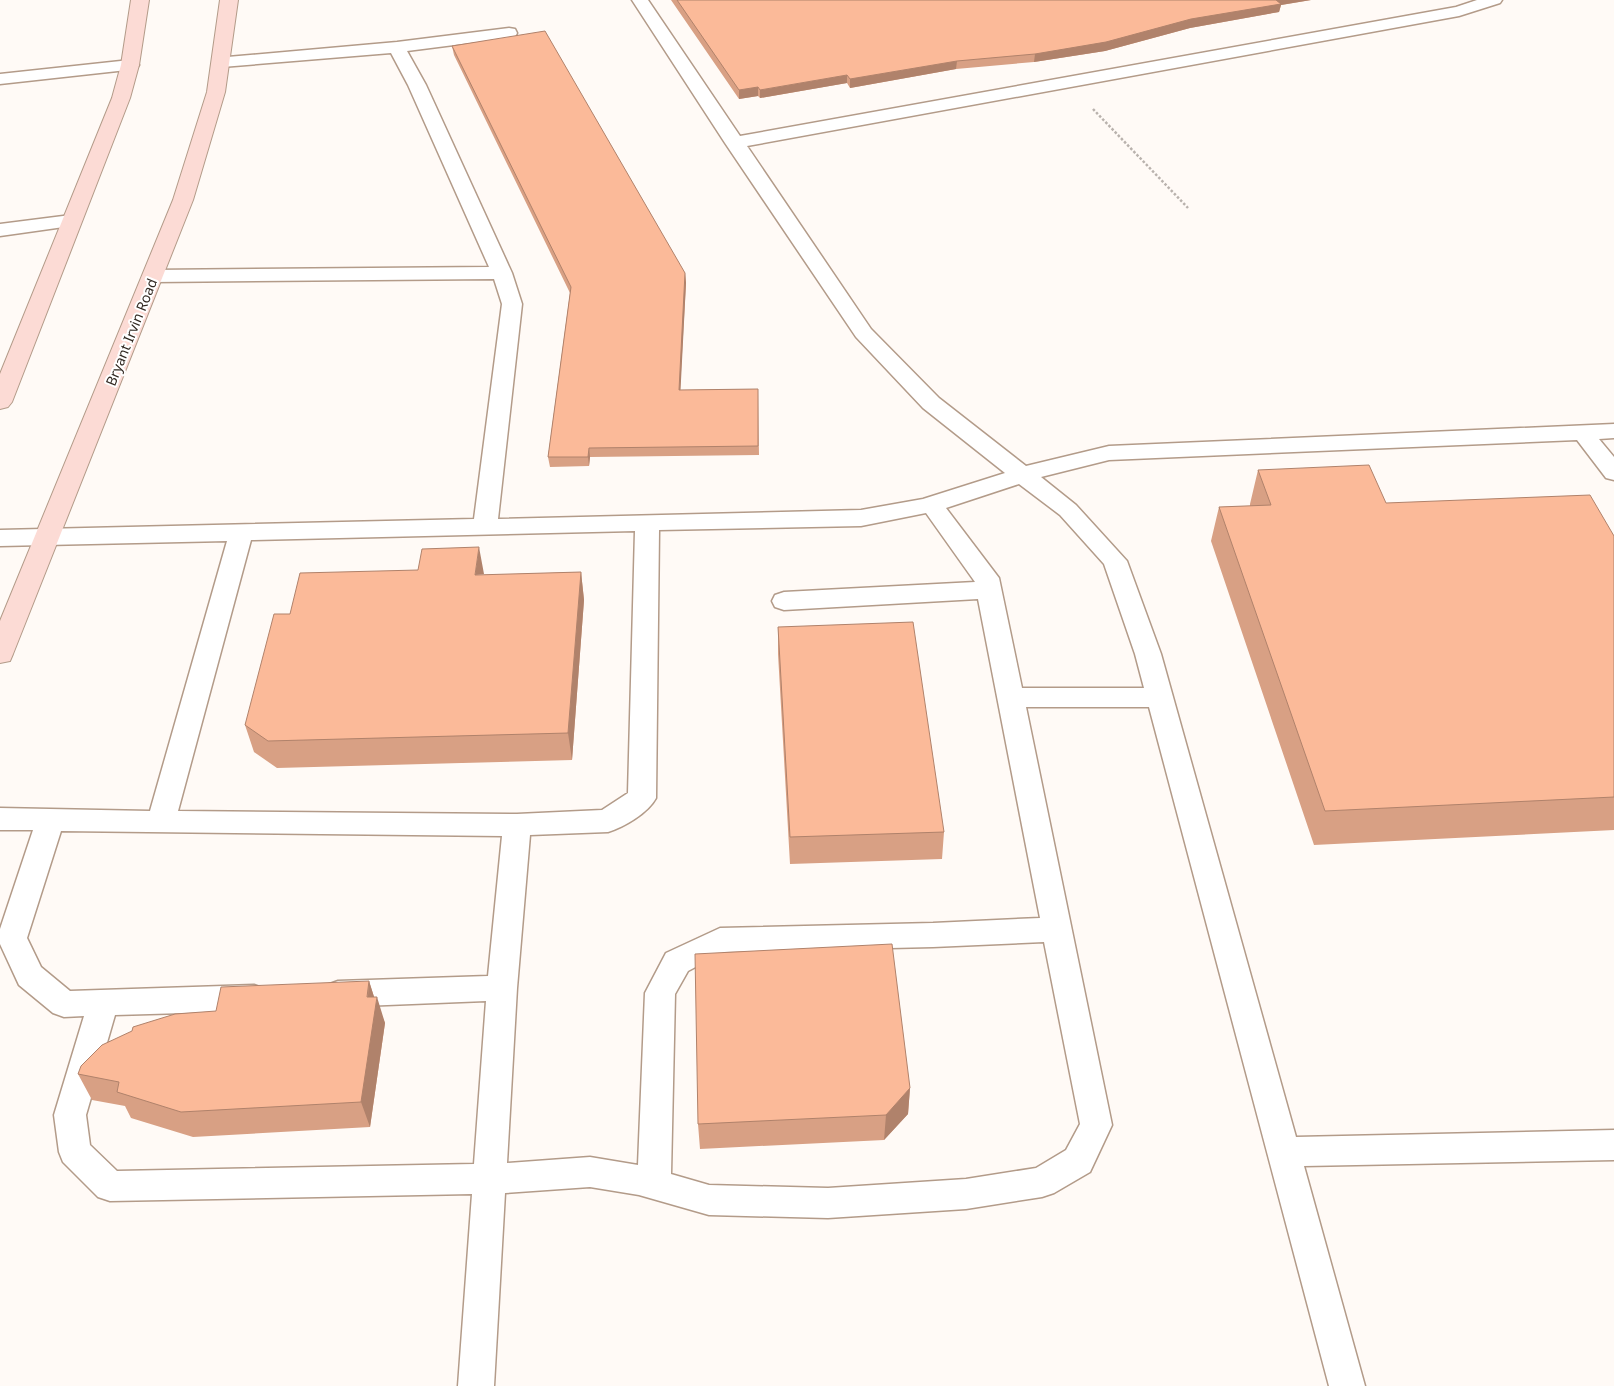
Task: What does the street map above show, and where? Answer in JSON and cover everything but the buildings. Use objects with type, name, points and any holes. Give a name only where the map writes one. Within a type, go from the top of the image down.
[{"type":"main road","points":[[0,402],[121,98],[130,65],[140,0]]},
{"type":"main road","name":"Bryant Irvin Road","points":[[0,654],[183,200],[216,92],[230,0]]},
{"type":"lane","points":[[640,0],[863,333],[931,403],[1068,510],[1115,561],[1148,654],[1347,1386]]},
{"type":"lane","points":[[734,143],[1459,11],[1494,0]]},
{"type":"lane","points":[[222,62],[397,47],[509,32]]},
{"type":"lane","points":[[397,47],[417,85],[502,272],[512,304],[485,525]]},
{"type":"lane","points":[[0,79],[130,65]]},
{"type":"lane","points":[[0,230],[71,220]]},
{"type":"lane","points":[[153,276],[502,272]]},
{"type":"lane","points":[[0,538],[485,525],[861,518],[931,504],[1022,474],[1080,458],[1109,453],[1584,434],[1614,431]]},
{"type":"lane","points":[[1584,434],[1614,473]]},
{"type":"lane","points":[[103,1004],[70,1115],[76,1152],[110,1186],[488,1179],[590,1172],[639,1180],[709,1200],[828,1203],[966,1194],[1042,1182],[1078,1161],[1096,1125],[987,578],[931,504]]},
{"type":"lane","points":[[0,819],[517,825],[608,821],[642,798],[647,523]]},
{"type":"lane","points":[[161,822],[241,532]]},
{"type":"lane","points":[[784,601],[989,590]]},
{"type":"lane","points":[[1011,698],[1160,697]]},
{"type":"lane","points":[[51,819],[12,938],[30,976],[64,1004],[282,997]]},
{"type":"lane","points":[[476,1386],[488,1179],[502,988],[517,825]]},
{"type":"lane","points":[[654,1184],[660,992],[677,962],[720,940],[933,935],[1057,929]]},
{"type":"lane","points":[[312,996],[502,988]]},
{"type":"lane","points":[[1282,1152],[1614,1145]]},
{"type":"path","points":[[1091,108],[1188,208]]}]
